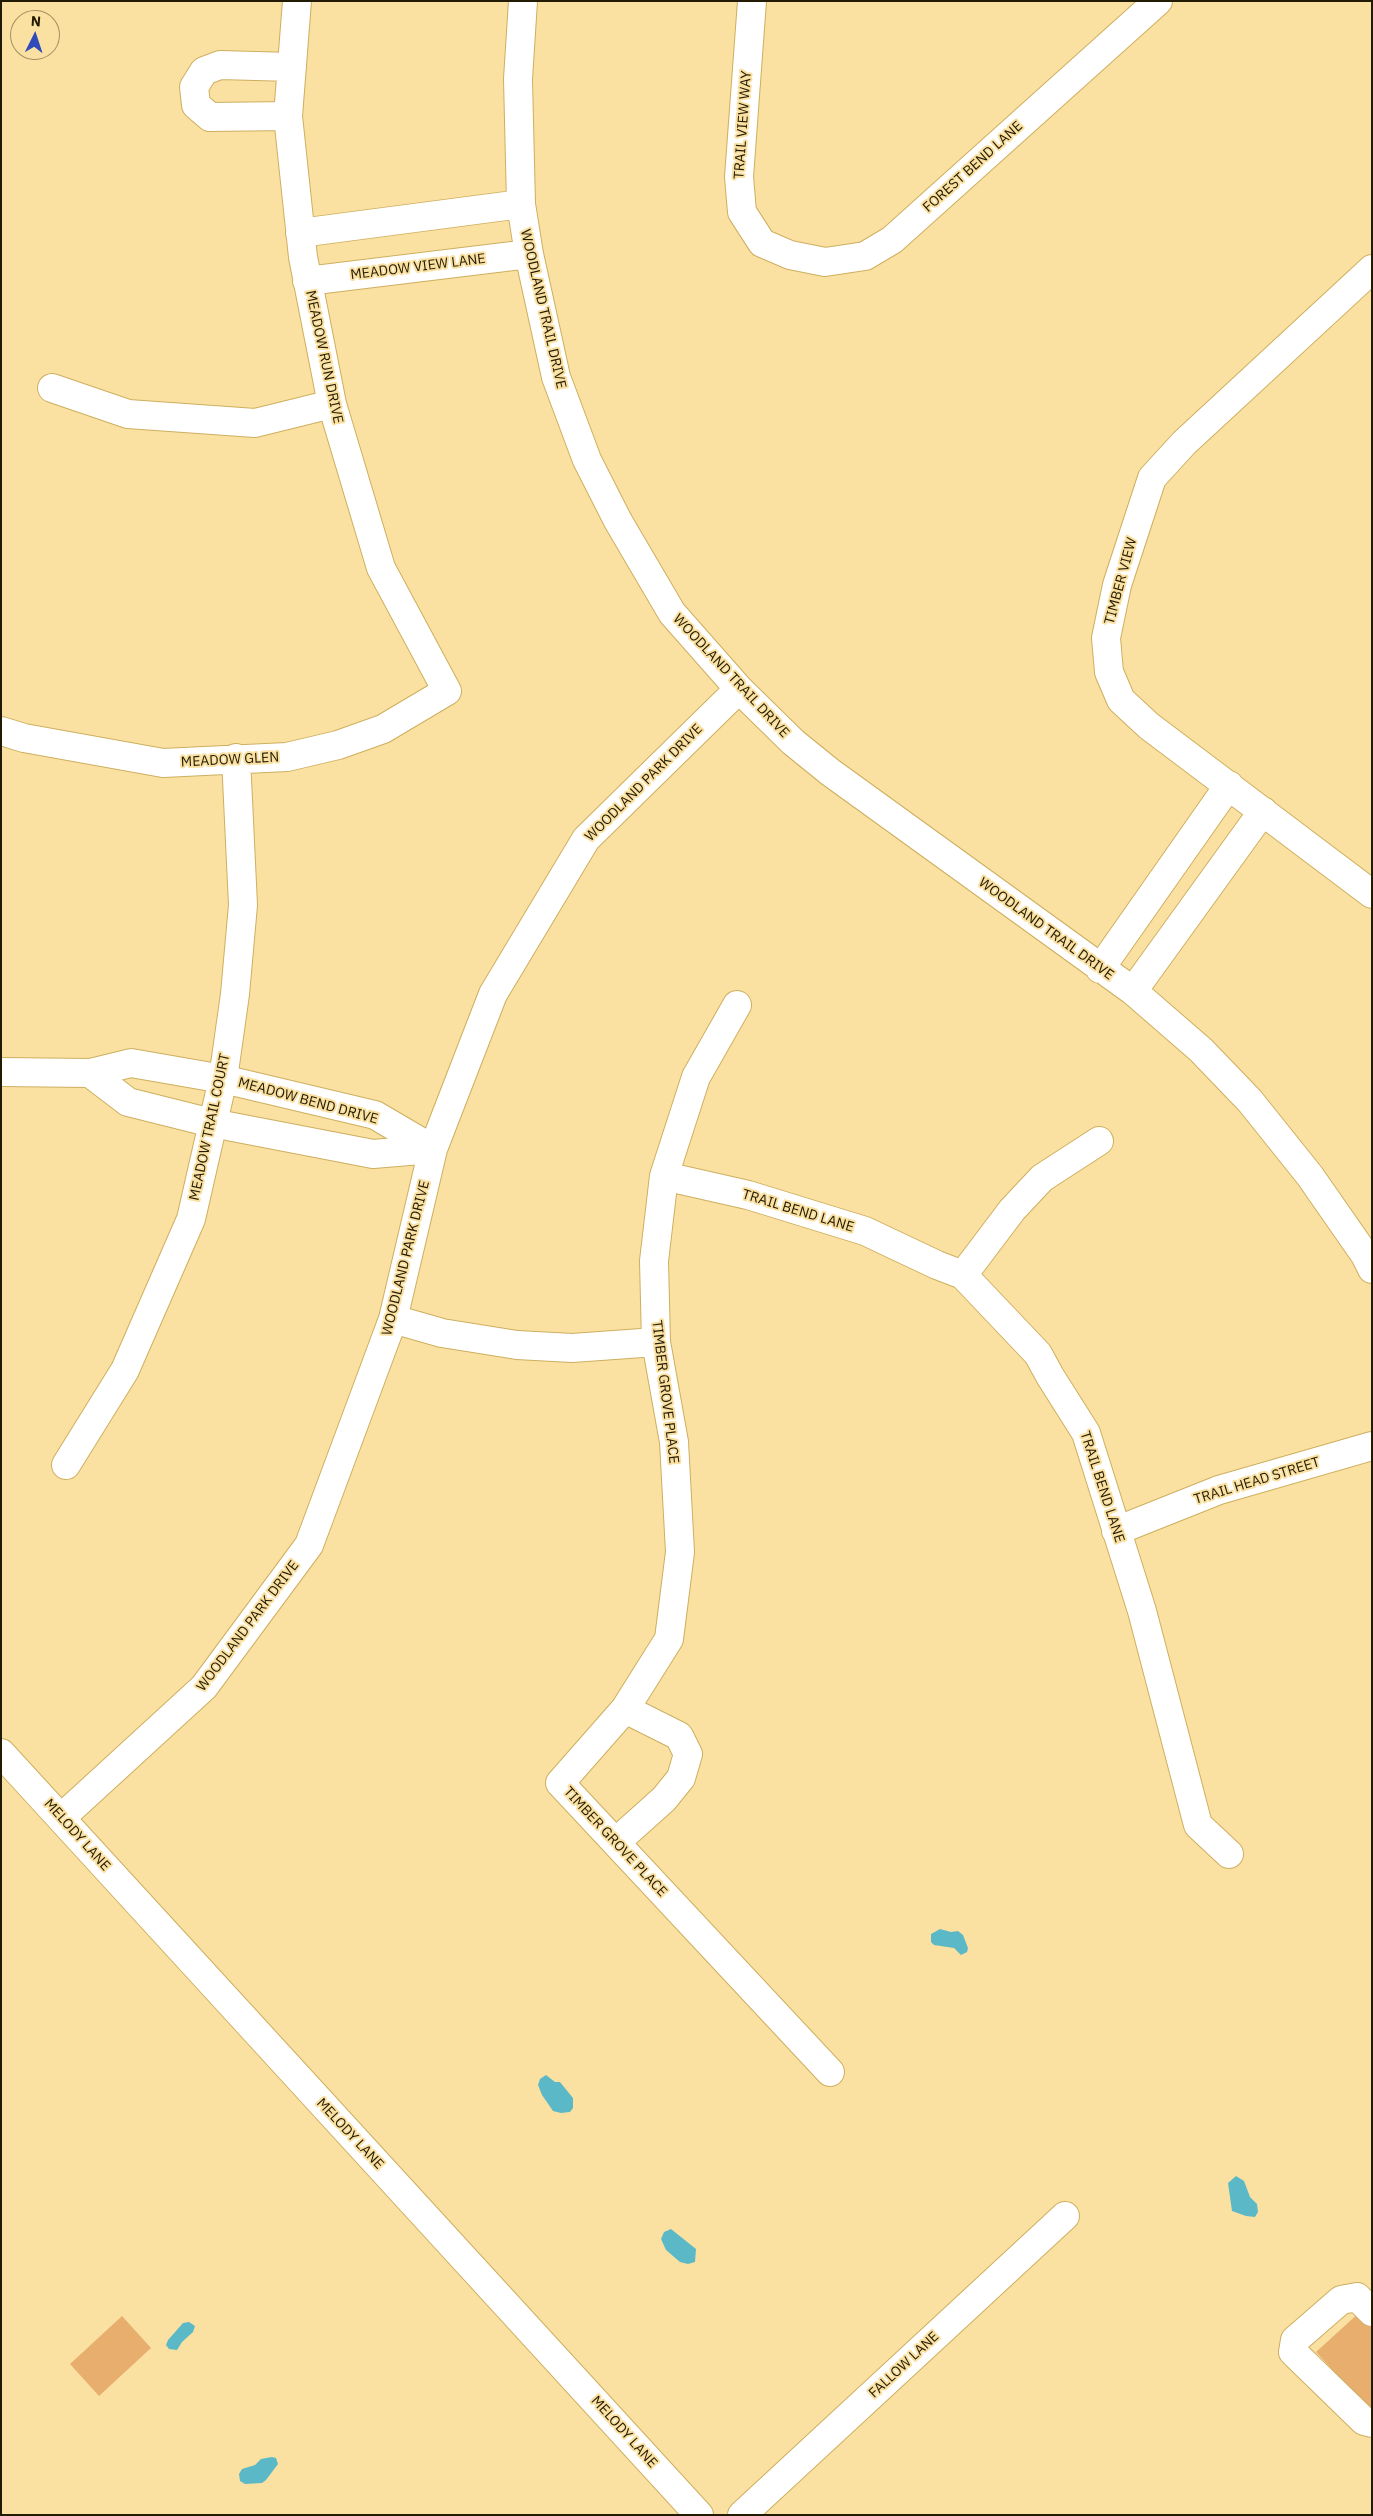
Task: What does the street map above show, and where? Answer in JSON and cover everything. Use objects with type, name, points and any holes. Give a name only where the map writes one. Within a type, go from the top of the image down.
[{"type":"street","name":"MEADOW RUN DRIVE","points":[[297,1],[288,116],[300,233],[307,280],[332,404],[381,568],[448,691]]},
{"type":"street","name":"WOODLAND TRAIL DRIVE","points":[[524,1],[518,79],[521,204],[529,254],[556,377],[587,460],[618,521],[672,613],[739,689],[793,742],[830,772],[1100,969],[1133,991],[1201,1050],[1250,1101],[1310,1176],[1365,1255],[1372,1269]]},
{"type":"street","name":"TRAIL VIEW WAY","points":[[752,1],[739,177],[742,212],[762,243]]},
{"type":"street","name":"FOREST BEND LANE","points":[[762,243],[790,255],[825,262],[865,256],[892,240],[1144,6]]},
{"type":"street","points":[[288,116],[210,118],[196,106],[194,87],[204,71],[220,65],[292,67]]},
{"type":"street","points":[[300,233],[521,204]]},
{"type":"street","name":"MEADOW VIEW LANE","points":[[307,280],[529,254]]},
{"type":"street","name":"TIMBER VIEW","points":[[1372,269],[1184,443],[1152,478],[1117,585],[1106,638],[1109,672],[1121,700],[1149,726],[1372,894]]},
{"type":"street","points":[[52,388],[128,414],[255,423],[332,404]]},
{"type":"street","name":"WOODLAND PARK DRIVE","points":[[61,1818],[204,1687],[309,1545],[393,1319],[433,1149],[493,994],[586,839],[739,689]]},
{"type":"street","name":"MEADOW GLEN","points":[[1,732],[24,738],[163,763],[287,757],[338,745],[383,729],[448,691]]},
{"type":"street","name":"MEADOW TRAIL COURT","points":[[66,1465],[125,1370],[191,1219],[223,1079],[243,905],[236,758]]},
{"type":"street","points":[[1100,969],[1229,785]]},
{"type":"street","points":[[1133,991],[1263,811]]},
{"type":"street","name":"TIMBER GROVE PLACE","points":[[737,1006],[696,1077],[664,1176],[654,1261],[656,1342],[674,1442],[680,1552],[669,1639],[624,1709],[560,1783],[830,2072]]},
{"type":"street","name":"MEADOW BEND DRIVE","points":[[1,1072],[90,1073],[131,1063],[223,1079],[375,1115],[433,1149]]},
{"type":"street","points":[[90,1073],[128,1102],[212,1122],[373,1154],[433,1149]]},
{"type":"street","points":[[963,1275],[1012,1210],[1042,1178],[1099,1141]]},
{"type":"street","name":"TRAIL BEND LANE","points":[[664,1176],[748,1195],[856,1228],[963,1275],[1038,1354],[1086,1433],[1142,1611],[1198,1825],[1229,1854]]},
{"type":"street","points":[[393,1319],[442,1333],[518,1345],[572,1348],[656,1342]]},
{"type":"street","name":"TRAIL HEAD STREET","points":[[1116,1532],[1219,1490],[1372,1446]]},
{"type":"street","points":[[616,1842],[664,1799],[681,1778],[688,1754],[679,1736],[624,1709]]},
{"type":"street","name":"MELODY LANE","points":[[1,1753],[700,2515]]},
{"type":"street","name":"FALLOW LANE","points":[[742,2515],[1065,2216]]},
{"type":"street","points":[[1372,2312],[1357,2297],[1341,2300],[1295,2340],[1293,2352],[1364,2421],[1372,2423]]},
{"type":"water","points":[[940,1929],[951,1932],[958,1931],[963,1935],[968,1948],[967,1952],[961,1955],[954,1948],[934,1945],[931,1942],[931,1934]]},
{"type":"water","points":[[546,2075],[555,2082],[560,2082],[573,2098],[573,2108],[570,2112],[561,2113],[553,2111],[542,2095],[538,2085],[540,2079]]},
{"type":"water","points":[[1236,2176],[1244,2181],[1250,2197],[1257,2204],[1258,2212],[1255,2217],[1232,2211],[1228,2183]]},
{"type":"water","points":[[671,2229],[696,2249],[695,2262],[688,2264],[680,2262],[666,2250],[661,2239],[664,2232]]},
{"type":"water","points":[[189,2322],[195,2326],[193,2332],[182,2342],[177,2350],[169,2349],[166,2345],[168,2340],[183,2323]]},
{"type":"water","points":[[276,2458],[278,2464],[262,2483],[245,2484],[240,2481],[239,2474],[242,2469],[255,2465],[261,2459]]},
{"type":"building","points":[[1361,2311],[1372,2323],[1372,2412],[1316,2352]]},
{"type":"building","points":[[122,2316],[151,2348],[99,2396],[70,2364]]}]
